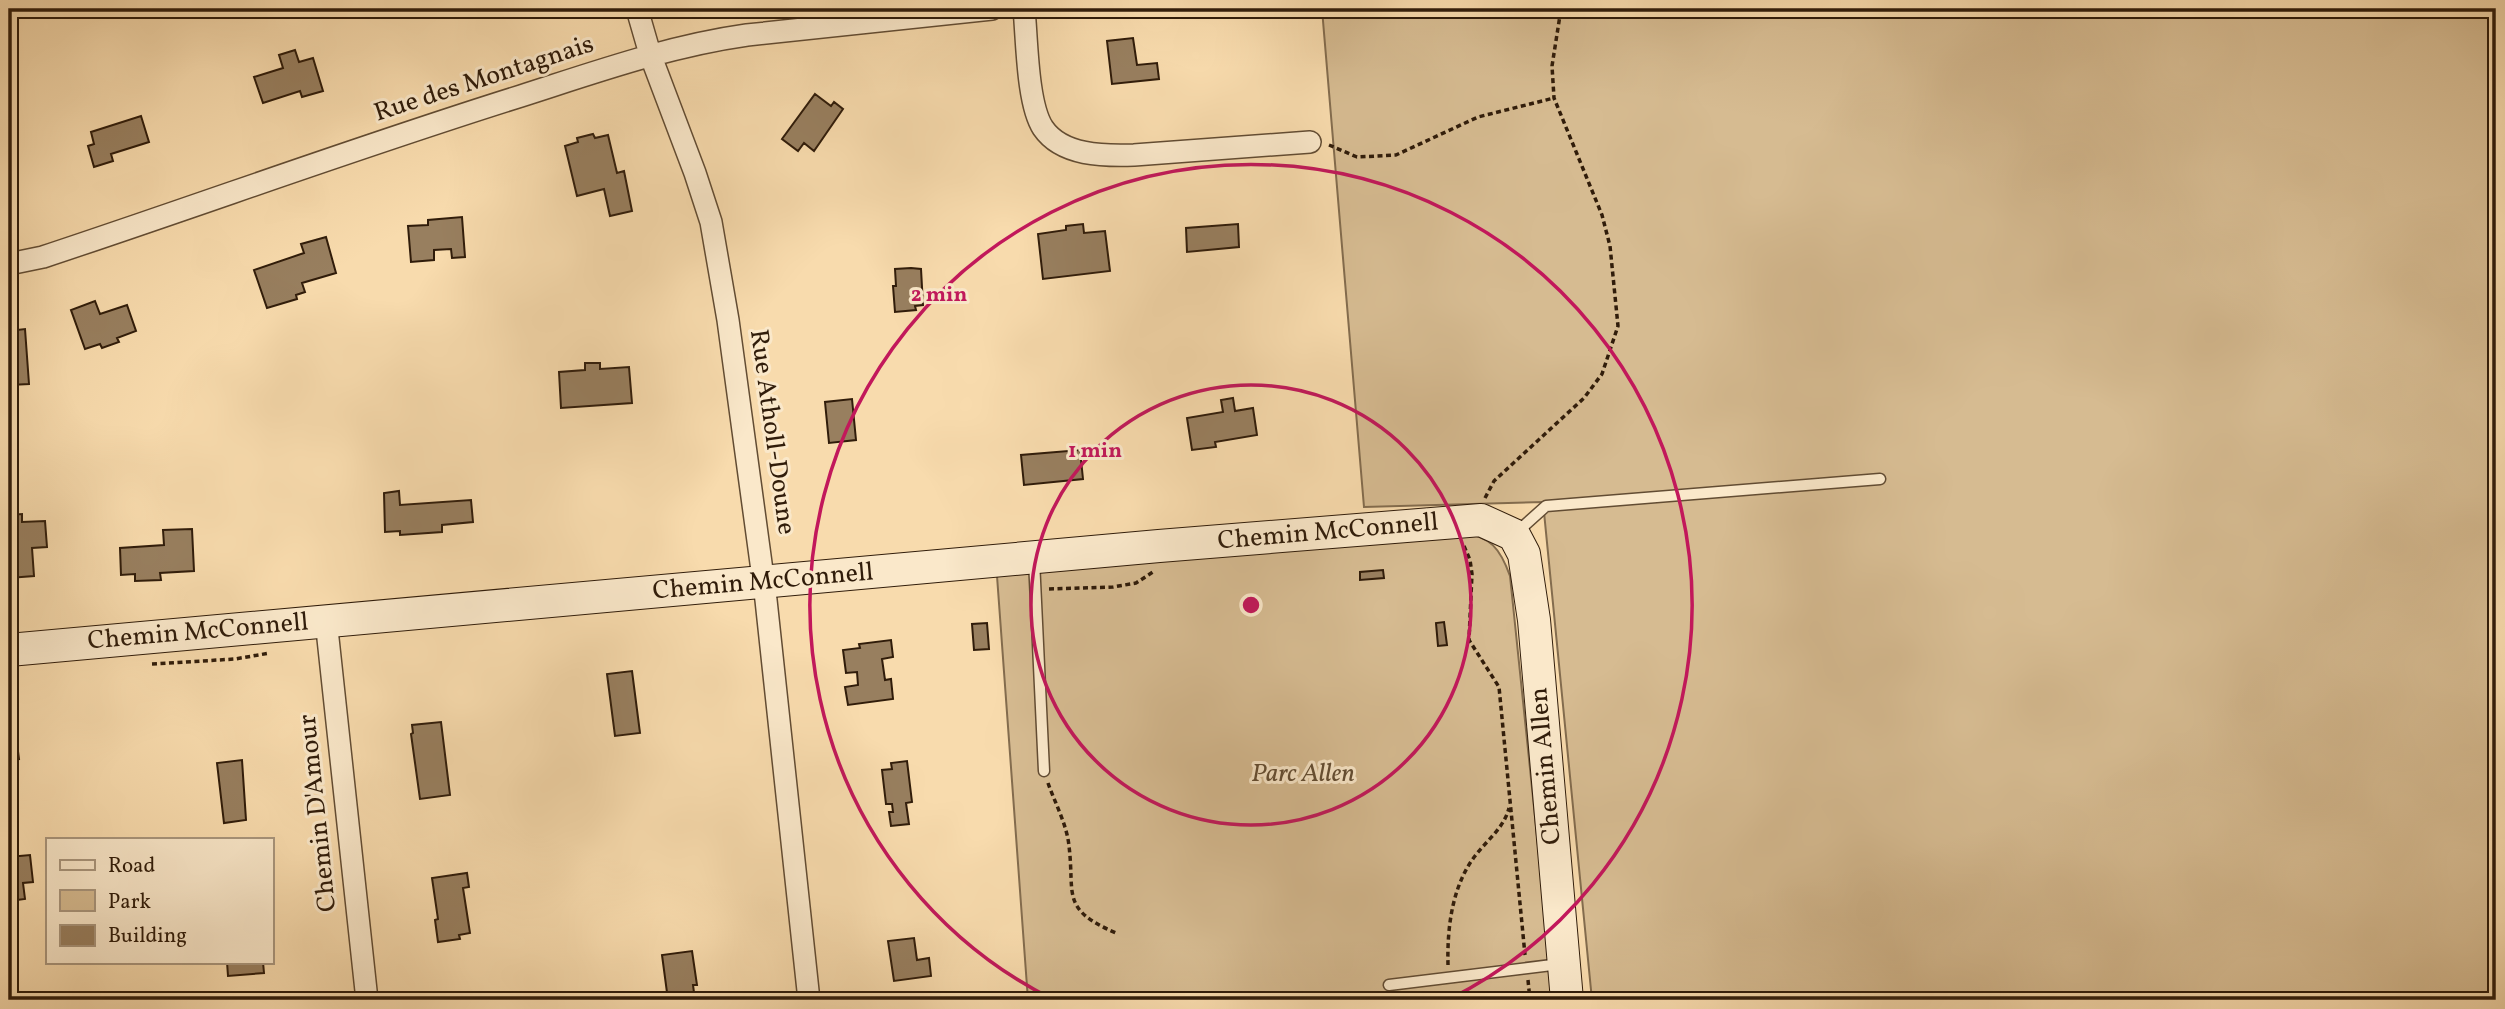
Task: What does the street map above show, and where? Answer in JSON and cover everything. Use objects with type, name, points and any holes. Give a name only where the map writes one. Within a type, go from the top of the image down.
[{"type":"street","name":"Rue Atholl-Doune","points":[[637,9],[650,54],[695,173],[710,222],[728,320],[764,582],[809,1000]]},
{"type":"street","name":"Rue des Montagnais","points":[[9,264],[43,257],[466,113],[650,54],[747,34],[992,9]]},
{"type":"street","points":[[1024,9],[1034,107],[1043,129],[1058,141],[1081,152],[1107,156],[1134,155],[1310,142]]},
{"type":"street","name":"Chemin McConnell","points":[[9,650],[1481,520],[1514,535]]},
{"type":"street","name":"Chemin Allen","points":[[1514,535],[1524,554],[1534,620],[1567,1000]]},
{"type":"street","name":"Chemin D'Amour","points":[[326,620],[367,1000]]},
{"type":"lane","points":[[1514,535],[1546,506],[1880,479]]},
{"type":"lane","points":[[1034,558],[1044,771]]},
{"type":"lane","points":[[1388,985],[1563,963]]},
{"type":"path","points":[[1481,520],[1485,496],[1494,481],[1584,398],[1602,374],[1618,326],[1611,246],[1602,215],[1554,98],[1552,66],[1561,9]]},
{"type":"path","points":[[1310,142],[1326,144],[1357,157],[1396,156],[1478,117],[1554,98]]},
{"type":"path","points":[[1464,546],[1471,560],[1472,574],[1469,640],[1499,687],[1530,1000]]},
{"type":"path","points":[[1044,771],[1069,844],[1072,896],[1081,912],[1098,925],[1116,933]]},
{"type":"path","points":[[1448,978],[1447,947],[1454,900],[1460,882],[1476,855],[1499,829],[1510,803]]},
{"type":"green space","points":[[1322,9],[2496,9],[2496,1000],[1592,1000],[1543,502],[1364,507]]},
{"type":"green space","name":"Parc Allen","points":[[1461,532],[1480,537],[1493,545],[1510,576],[1554,1000],[1028,1000],[997,576]]},
{"type":"building","points":[[1133,38],[1137,65],[1157,63],[1159,79],[1112,84],[1107,41]]},
{"type":"building","points":[[295,50],[299,62],[313,58],[323,91],[302,97],[300,91],[263,103],[254,77],[283,68],[279,55]]},
{"type":"building","points":[[815,94],[831,106],[834,102],[843,109],[814,151],[804,143],[798,151],[782,139]]},
{"type":"building","points":[[141,116],[149,142],[111,154],[113,161],[94,167],[88,146],[94,144],[91,132]]},
{"type":"building","points":[[593,134],[595,138],[608,135],[617,173],[624,171],[632,211],[610,216],[604,189],[577,196],[565,146],[578,142],[577,138]]},
{"type":"building","points":[[462,217],[465,257],[452,258],[451,249],[434,250],[434,260],[411,262],[408,226],[428,225],[428,220]]},
{"type":"building","points":[[1083,224],[1084,233],[1105,231],[1110,271],[1043,279],[1038,234],[1066,230],[1066,226]]},
{"type":"building","points":[[1238,224],[1239,247],[1187,252],[1186,228]]},
{"type":"building","points":[[326,237],[336,273],[302,283],[305,292],[296,295],[297,299],[267,308],[254,270],[304,253],[301,244]]},
{"type":"building","points":[[895,269],[921,269],[923,305],[915,306],[916,310],[895,312]]},
{"type":"building","points":[[95,301],[100,314],[127,305],[136,331],[117,338],[119,342],[102,348],[100,344],[85,349],[71,310]]},
{"type":"building","points":[[25,329],[29,384],[10,385],[9,331]]},
{"type":"building","points":[[585,363],[600,363],[600,369],[629,367],[632,403],[561,408],[559,372],[585,370]]},
{"type":"building","points":[[1233,398],[1235,411],[1253,408],[1257,435],[1215,442],[1216,447],[1192,450],[1187,418],[1223,412],[1221,400]]},
{"type":"building","points":[[852,399],[856,440],[829,443],[825,402]]},
{"type":"building","points":[[1080,450],[1083,479],[1024,485],[1021,455]]},
{"type":"building","points":[[399,491],[400,505],[471,500],[473,522],[442,525],[442,532],[400,535],[400,531],[385,532],[384,493]]},
{"type":"building","points":[[22,514],[22,522],[45,521],[47,547],[32,548],[34,576],[9,578],[9,515]]},
{"type":"building","points":[[192,529],[194,571],[160,573],[161,580],[135,581],[135,574],[121,575],[120,548],[164,545],[163,530]]},
{"type":"building","points":[[1383,570],[1384,578],[1360,580],[1360,572]]},
{"type":"building","points":[[1444,622],[1447,645],[1438,646],[1436,623]]},
{"type":"building","points":[[987,623],[989,649],[974,650],[972,624]]},
{"type":"building","points":[[891,640],[893,657],[882,659],[885,680],[891,679],[893,699],[848,705],[845,687],[858,685],[857,672],[846,673],[843,650],[860,648],[859,644]]},
{"type":"building","points":[[632,671],[640,733],[615,736],[607,674]]},
{"type":"building","points":[[441,722],[450,795],[420,799],[412,725]]},
{"type":"building","points":[[15,728],[19,759],[9,760],[9,729]]},
{"type":"building","points":[[242,760],[246,820],[224,823],[217,763]]},
{"type":"building","points":[[907,761],[912,802],[906,803],[909,824],[891,826],[889,812],[893,812],[892,804],[886,804],[882,770],[892,769],[891,763]]},
{"type":"building","points":[[30,855],[33,882],[23,883],[25,899],[9,901],[9,857]]},
{"type":"building","points":[[467,873],[469,887],[463,888],[470,933],[459,935],[460,939],[438,942],[435,920],[438,919],[432,878]]},
{"type":"building","points":[[914,938],[917,960],[929,958],[931,976],[894,981],[888,941]]},
{"type":"building","points":[[692,951],[697,985],[693,985],[695,1000],[668,1000],[662,955]]},
{"type":"building","points":[[227,964],[263,964],[264,973],[228,976]]}]
